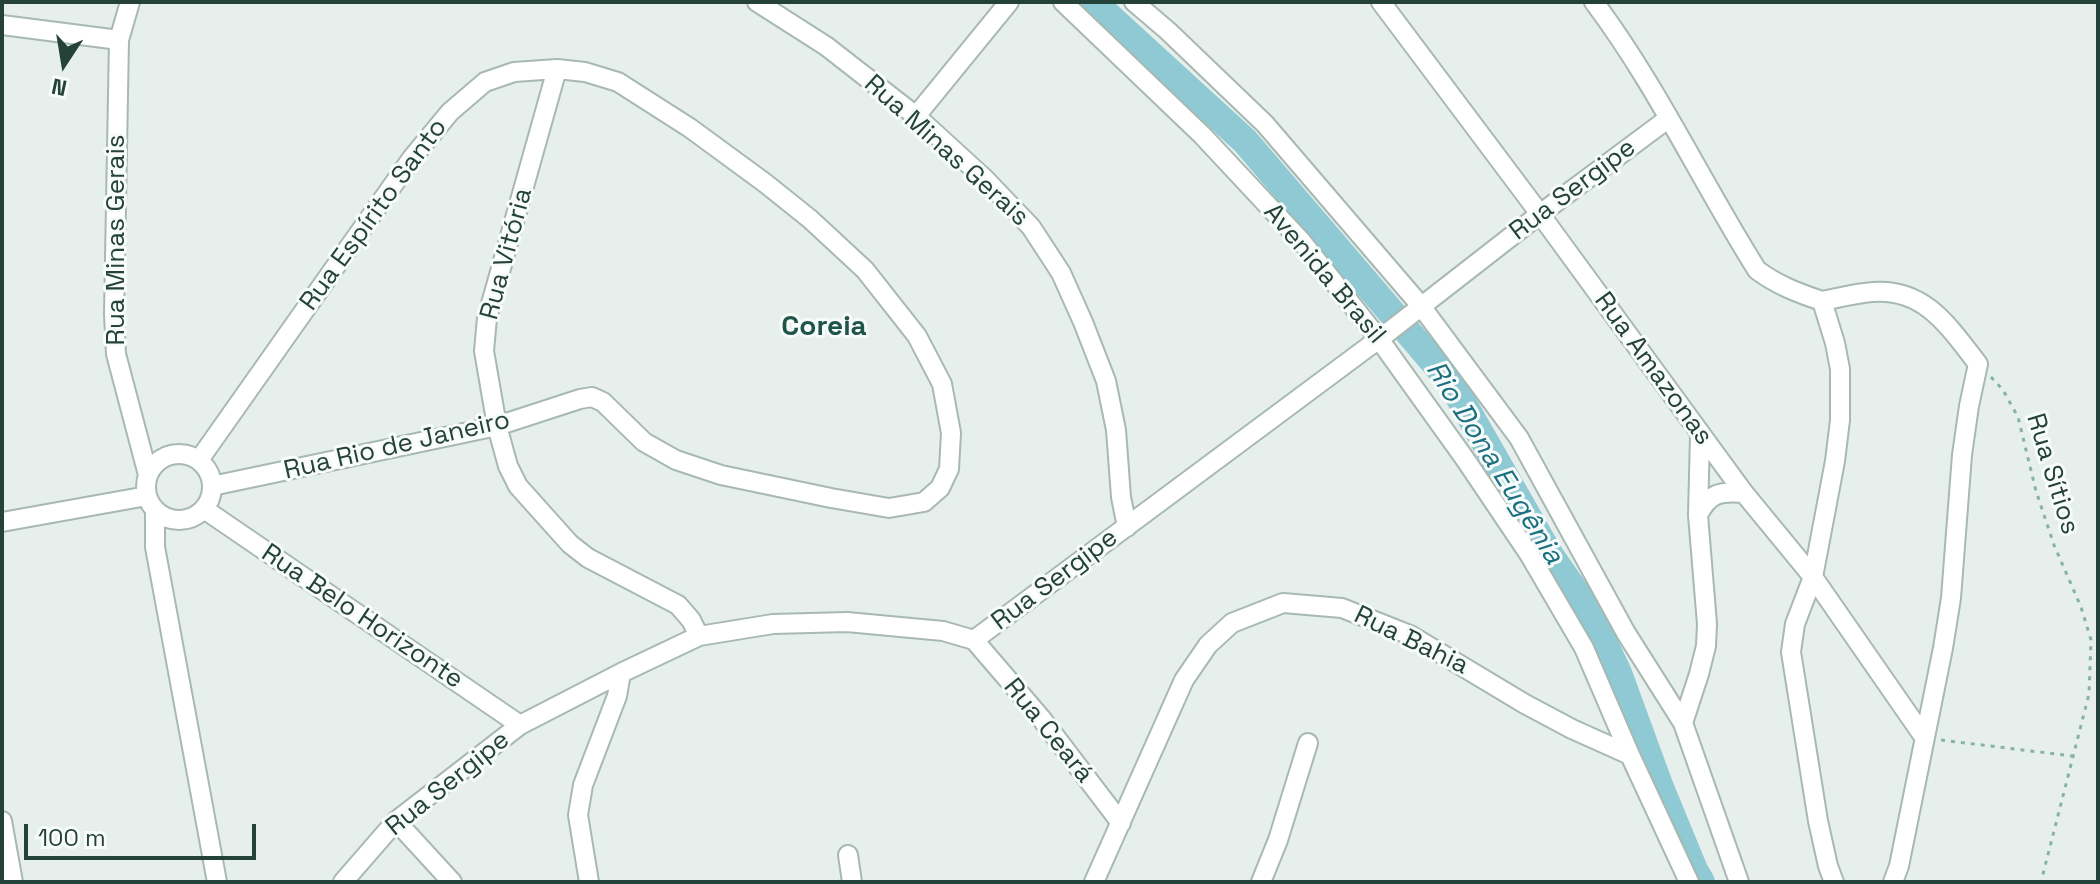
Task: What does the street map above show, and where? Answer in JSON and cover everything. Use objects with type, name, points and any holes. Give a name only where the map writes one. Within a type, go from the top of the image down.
[{"type":"street","name":"Rua Minas Gerais","points":[[130,2],[119,40],[114,271],[116,354],[148,475]]},
{"type":"street","name":"Rua Minas Gerais","points":[[757,2],[826,46],[916,116],[985,179],[1031,227],[1061,273],[1106,381],[1116,430],[1121,497],[1127,527]]},
{"type":"street","points":[[916,116],[1009,2]]},
{"type":"street","name":"Avenida Brasil","points":[[1063,2],[1202,135],[1385,335],[1529,554],[1584,648],[1689,882]]},
{"type":"street","name":"Avenida Brasil","points":[[1134,2],[1265,124],[1418,309],[1519,438],[1626,633],[1683,723],[1739,882]]},
{"type":"street","name":"Rua Amazonas","points":[[1381,2],[1700,435],[1813,577],[1924,737]]},
{"type":"street","points":[[1594,2],[1614,28],[1669,118],[1757,270],[1774,283],[1822,301],[1873,292],[1896,292],[1916,299],[1935,312],[1978,364],[1962,455],[1951,598],[1943,648],[1899,866],[1893,882]]},
{"type":"street","points":[[2,25],[119,40]]},
{"type":"street","name":"Rua Espírito Santo","points":[[199,460],[412,158],[450,112],[485,82],[514,72],[557,69],[585,72],[618,82],[690,128],[810,219],[865,270],[917,336],[942,384],[951,433],[949,469],[940,488],[924,502],[889,508],[831,498],[721,475],[676,460],[644,442],[603,402],[592,397],[580,399]]},
{"type":"street","name":"Rua Vitória","points":[[557,69],[487,318],[484,351],[497,426],[508,466],[518,486],[570,544],[588,558],[678,605],[699,636]]},
{"type":"street","name":"Rua Sergipe","points":[[343,882],[396,821],[520,725],[699,636],[773,624],[847,622],[943,631],[974,640],[1385,335],[1669,118]]},
{"type":"street","points":[[1822,301],[1840,369],[1840,420],[1831,489],[1813,577],[1795,624],[1791,652],[1818,821],[1834,882]]},
{"type":"street","name":"Rua Rio de Janeiro","points":[[212,486],[497,426],[580,399]]},
{"type":"street","points":[[1683,723],[1706,646],[1698,515],[1700,435]]},
{"type":"street","points":[[151,503],[164,517],[185,520],[196,516],[204,509],[211,495],[212,486],[206,468],[190,455],[169,455],[153,466],[145,485],[151,503],[155,547],[217,882]]},
{"type":"street","points":[[1698,515],[1703,505],[1716,495],[1744,493]]},
{"type":"street","points":[[2,522],[151,503]]},
{"type":"street","name":"Rua Belo Horizonte","points":[[204,509],[520,725]]},
{"type":"street","name":"Rua Bahia","points":[[1094,882],[1184,680],[1208,645],[1232,623],[1283,603],[1342,608],[1410,635],[1525,704],[1630,755]]},
{"type":"street","name":"Rua Ceará","points":[[974,640],[1041,718],[1121,823]]},
{"type":"street","points":[[589,882],[578,815],[583,785],[617,696],[621,673]]},
{"type":"street","points":[[1261,882],[1278,840],[1308,743]]},
{"type":"street","points":[[2,821],[13,882]]},
{"type":"street","points":[[396,821],[452,882]]},
{"type":"street","points":[[848,855],[852,882]]},
{"type":"path","name":"Rua Sítios","points":[[1978,364],[2003,390],[2018,417],[2036,491],[2091,640],[2089,694],[2041,882]]},
{"type":"path","points":[[1924,737],[2072,756]]},
{"type":"waterway","name":"Rio Dona Eugênia","points":[[1093,2],[1245,141],[1450,381],[1549,554],[1588,610],[1618,673],[1659,785],[1701,882]]},
{"type":"district","name":"Coreia","points":[[824,327]]}]
